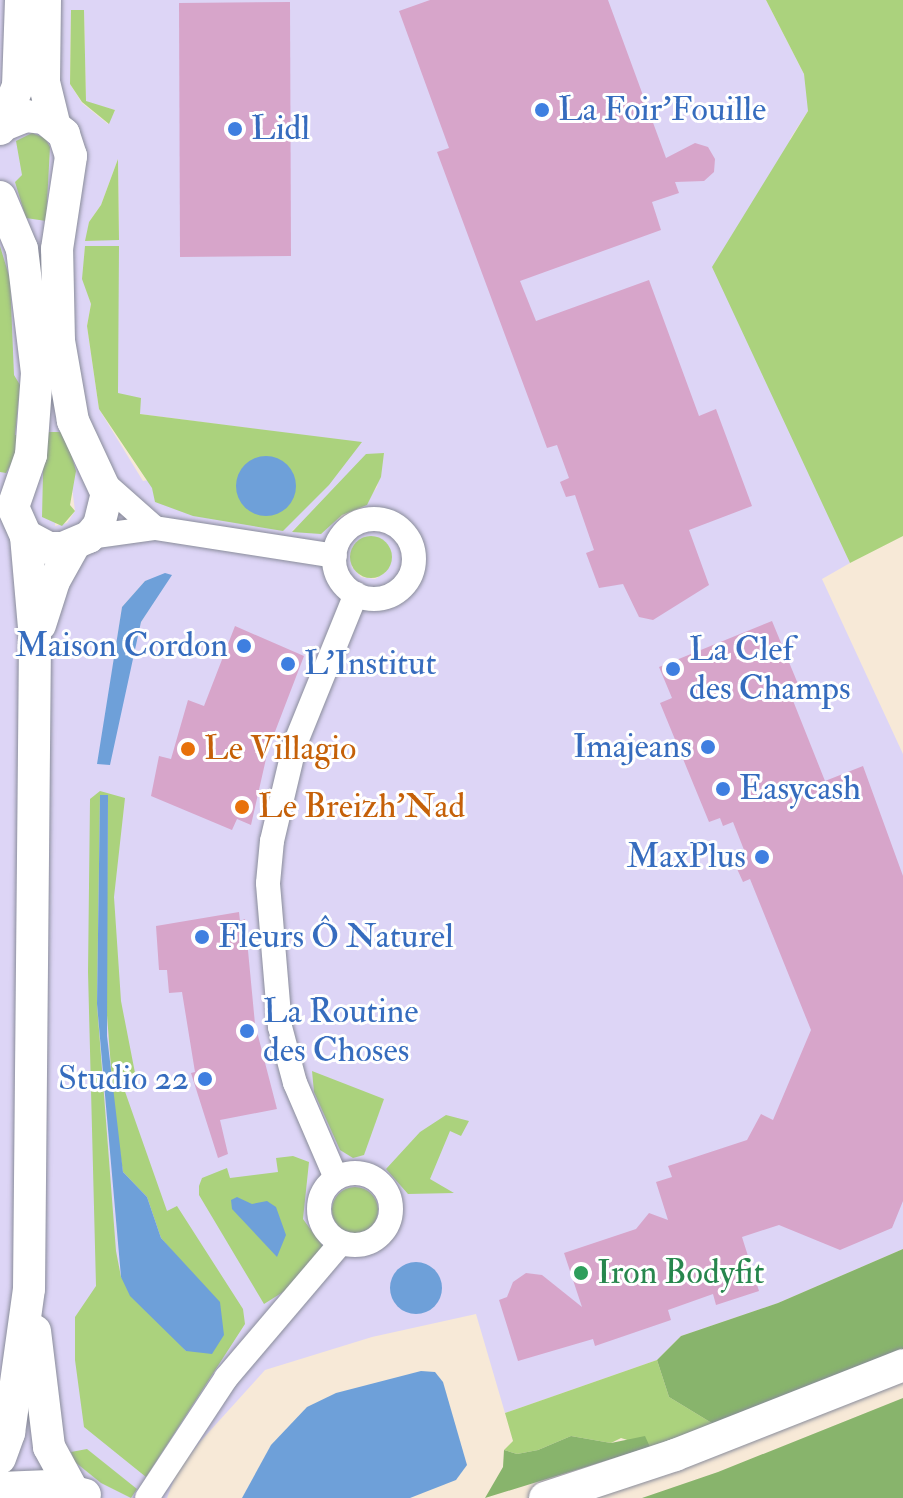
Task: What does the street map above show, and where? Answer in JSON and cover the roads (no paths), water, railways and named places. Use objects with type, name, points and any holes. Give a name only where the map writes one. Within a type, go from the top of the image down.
[{"type":"main road","points":[[2,127],[18,86],[21,0]]},
{"type":"main road","points":[[35,639],[54,581],[106,510],[103,482],[73,421],[64,383],[57,249],[71,156],[54,123],[44,82],[45,0]]},
{"type":"main road","points":[[2,127],[26,116],[54,123]]},
{"type":"main road","points":[[0,197],[22,249],[37,373],[31,455],[13,507],[26,536],[35,639],[29,1289],[9,1433],[0,1458]]},
{"type":"main road","points":[[26,536],[49,548],[82,541]]},
{"type":"main road","points":[[29,1289],[49,1447],[82,1494]]},
{"type":"main road","points":[[545,1498],[675,1455],[903,1365]]},
{"type":"main road","points":[[592,1498],[760,1439],[903,1381]]},
{"type":"main road","points":[[0,1488],[82,1494]]},
{"type":"street","points":[[103,482],[155,528]]},
{"type":"street","points":[[363,521],[386,521],[409,538],[414,557],[405,585],[381,598],[356,594],[339,578],[335,556],[343,534],[363,521]]},
{"type":"street","points":[[82,541],[155,528],[335,556]]},
{"type":"street","points":[[336,1178],[295,1083],[280,1027],[268,883],[295,744],[356,594]]},
{"type":"street","points":[[368,1175],[384,1187],[391,1205],[390,1218],[377,1238],[365,1244],[341,1243],[324,1228],[319,1206],[336,1178],[368,1175]]},
{"type":"street","points":[[147,1498],[217,1390],[341,1243]]},
{"type":"water","points":[[266,456],[287,465],[296,486],[287,507],[266,516],[245,507],[236,486],[245,465]]},
{"type":"water","points":[[165,573],[172,575],[141,622],[110,765],[97,764],[122,607],[145,581]]},
{"type":"water","points":[[100,795],[108,795],[107,1036],[123,1172],[147,1197],[161,1238],[220,1302],[224,1335],[212,1354],[186,1351],[130,1296],[121,1277],[97,1004]]},
{"type":"water","points":[[237,1197],[252,1204],[267,1201],[276,1207],[286,1235],[277,1257],[232,1209],[231,1200]]},
{"type":"water","points":[[416,1262],[434,1270],[442,1288],[434,1306],[416,1314],[398,1306],[390,1288],[398,1270]]},
{"type":"water","points":[[421,1371],[435,1372],[443,1382],[467,1465],[456,1480],[410,1498],[242,1498],[271,1445],[307,1407],[336,1393]]},
{"type":"place","name":"La Foir'Fouille","points":[[542,110]]},
{"type":"place","name":"Lidl","points":[[235,129]]},
{"type":"place","name":"Maison Cordon","points":[[244,646]]},
{"type":"place","name":"L'Institut","points":[[288,664]]},
{"type":"place","name":"La Clef des Champs","points":[[673,669]]},
{"type":"place","name":"Imajeans","points":[[708,747]]},
{"type":"place","name":"Le Villagio","points":[[188,749]]},
{"type":"place","name":"Easycash","points":[[723,789]]},
{"type":"place","name":"Le Breizh'Nad","points":[[242,807]]},
{"type":"place","name":"MaxPlus","points":[[762,857]]},
{"type":"place","name":"Fleurs Ô Naturel","points":[[202,937]]},
{"type":"place","name":"La Routine des Choses","points":[[247,1031]]},
{"type":"place","name":"Studio 22","points":[[205,1079]]},
{"type":"place","name":"Iron Bodyfit","points":[[581,1273]]}]
